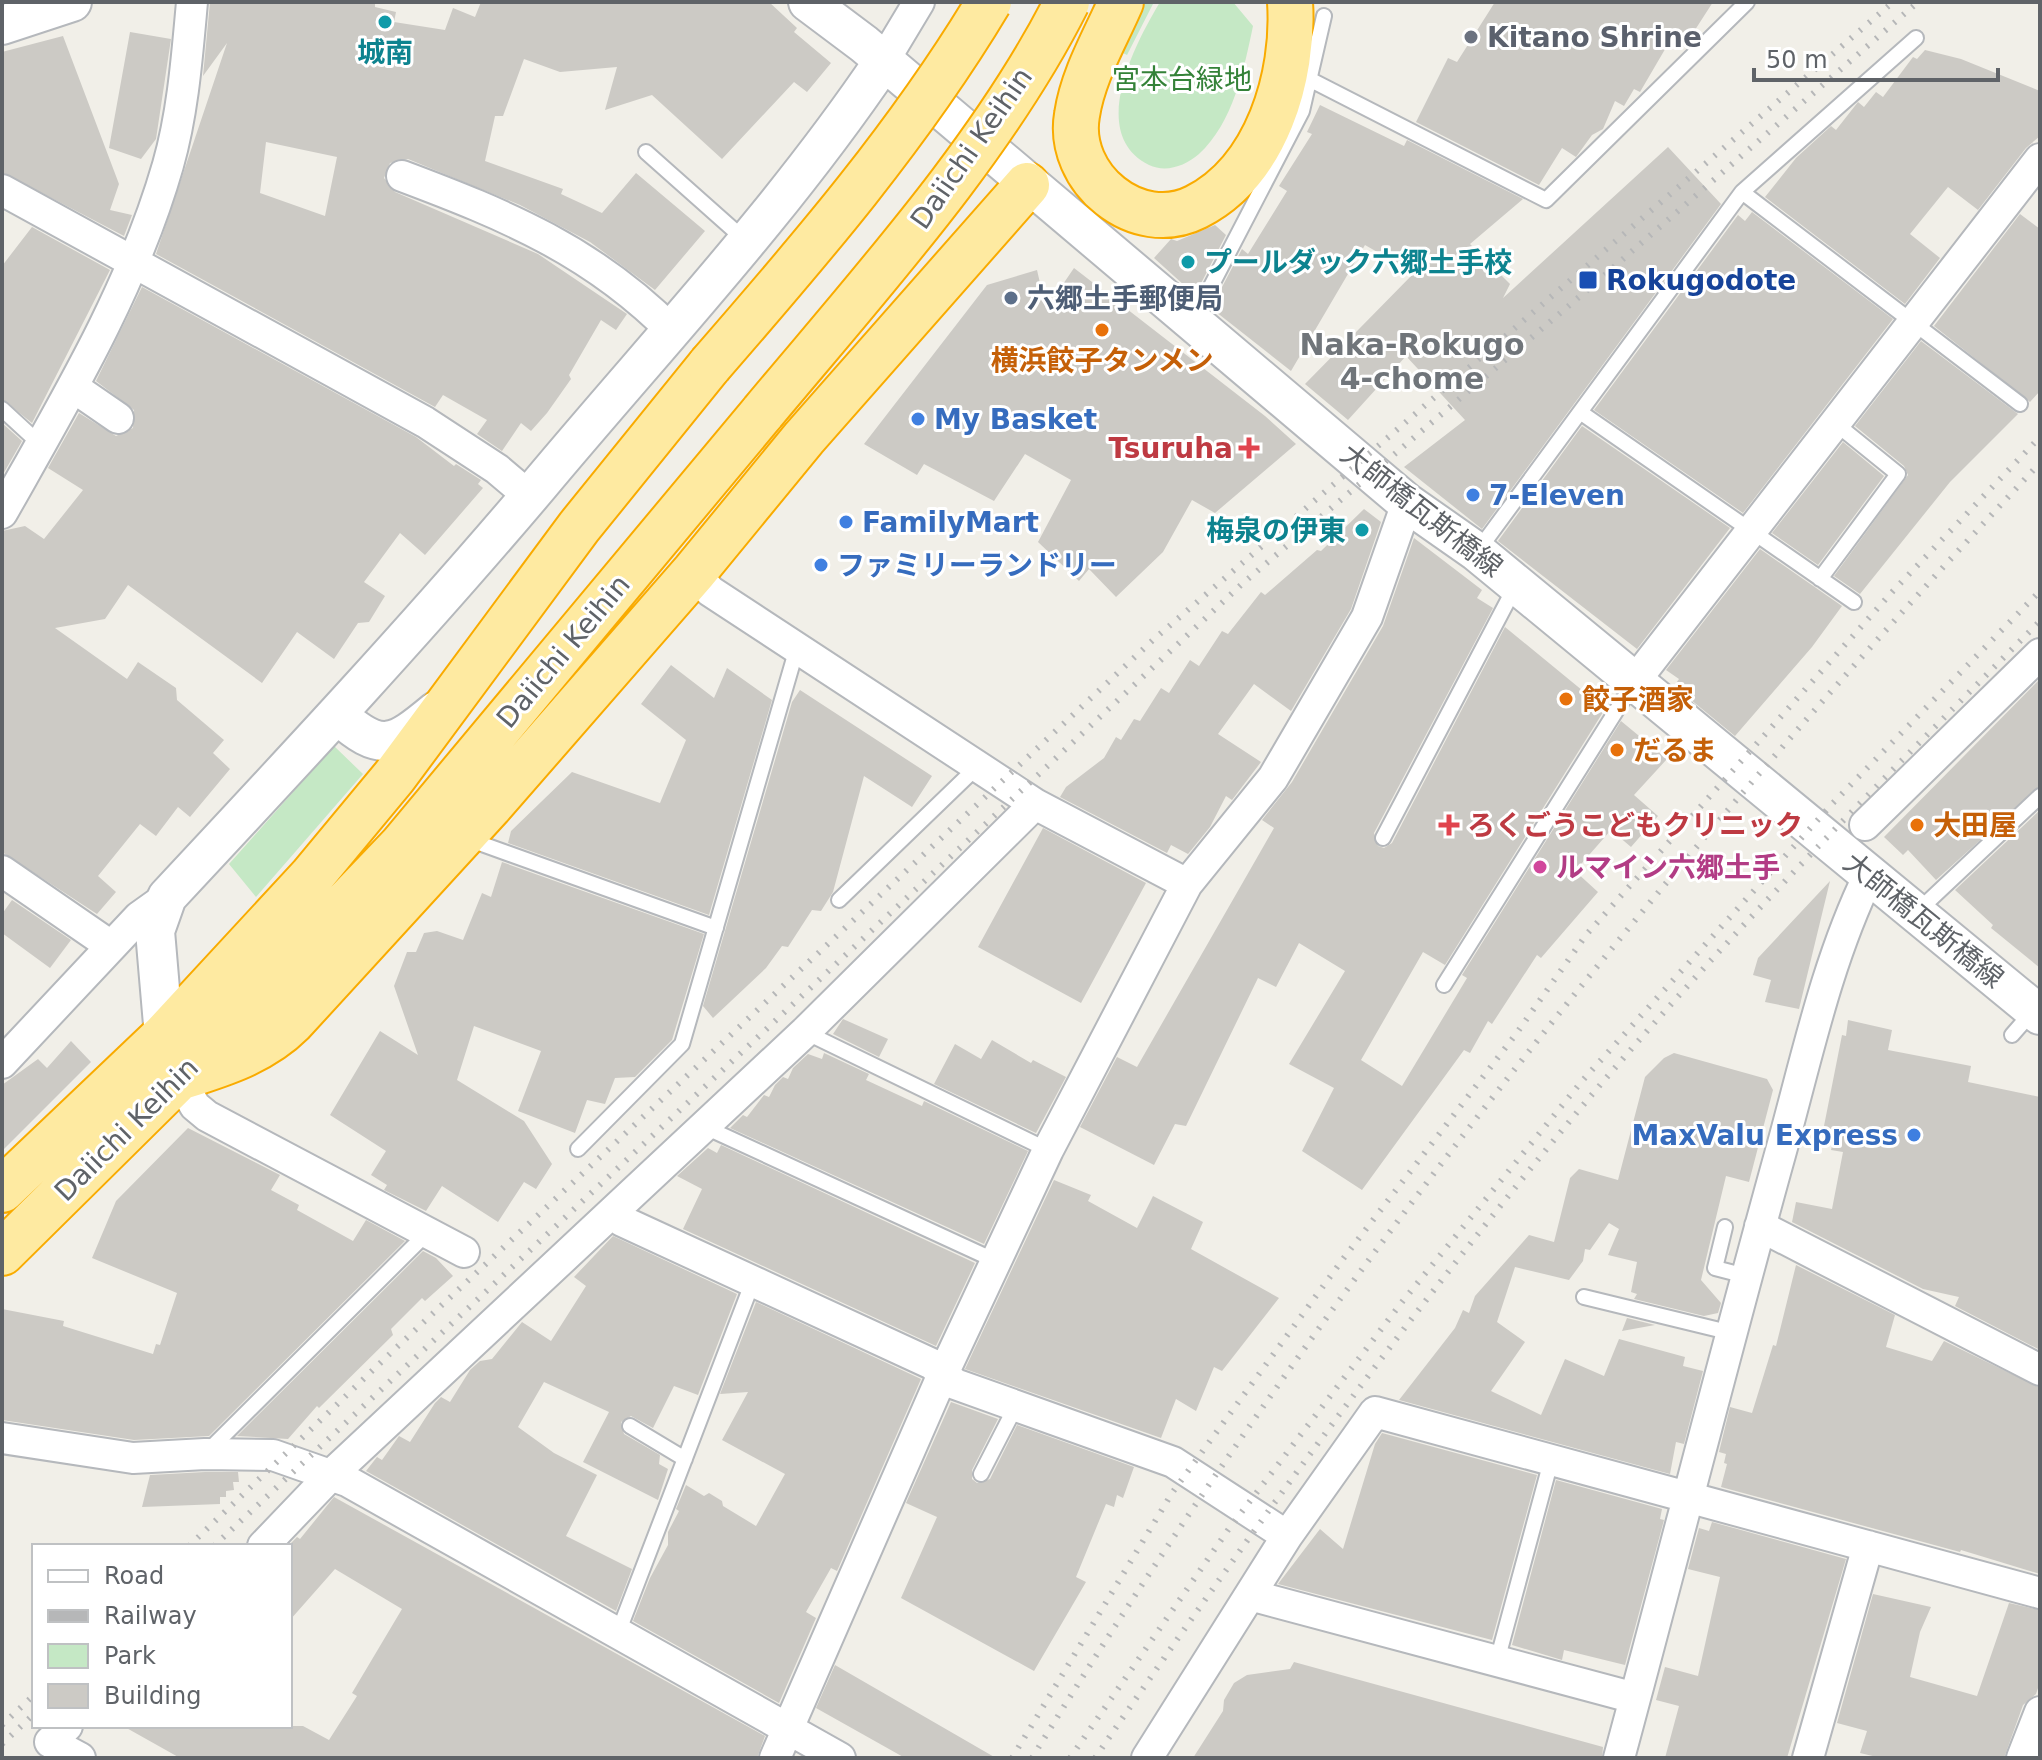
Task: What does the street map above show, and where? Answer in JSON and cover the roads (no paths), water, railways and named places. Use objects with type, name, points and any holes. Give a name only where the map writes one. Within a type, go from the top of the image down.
[{"type":"highway","name":"Daiichi Keihin","points":[[2,1190],[164,1036],[311,877],[394,777],[579,527],[710,365],[846,207],[913,119],[989,2]]},
{"type":"highway","name":"Daiichi Keihin","points":[[2,1253],[179,1078],[401,846],[909,236],[1016,87],[1067,2]]},
{"type":"highway","points":[[1121,2],[1086,80],[1076,118],[1077,140],[1091,178],[1108,196],[1145,211],[1172,213],[1194,208],[1215,195],[1253,156],[1277,104],[1292,37],[1307,9]]},
{"type":"highway","points":[[179,1078],[229,1062],[275,1039],[462,837],[694,572],[804,438],[1027,185]]},
{"type":"street","points":[[2,25],[72,2]]},
{"type":"street","points":[[2,513],[113,313],[132,262],[167,166],[186,78],[192,2]]},
{"type":"street","name":"大師橋瓦斯橋線","points":[[808,2],[1407,503],[1477,552],[1916,913],[2029,1020]]},
{"type":"street","points":[[2,1063],[139,917],[167,897],[338,715],[673,332],[748,243],[883,62],[919,2]]},
{"type":"street","points":[[1634,682],[2040,159]]},
{"type":"street","points":[[402,176],[471,202],[559,242],[640,299],[673,332]]},
{"type":"street","points":[[2,190],[425,422],[497,469],[530,497]]},
{"type":"street","points":[[73,387],[118,418]]},
{"type":"street","points":[[775,1758],[943,1374],[1048,1150],[1187,884],[1273,778],[1367,617],[1407,503]]},
{"type":"street","points":[[694,572],[710,591],[1035,804],[1187,884]]},
{"type":"street","points":[[1865,825],[2040,654]]},
{"type":"street","points":[[338,715],[370,740],[380,743],[412,731],[452,699]]},
{"type":"street","points":[[265,1544],[331,1475],[805,1032],[1035,804]]},
{"type":"street","points":[[2,871],[111,946]]},
{"type":"street","points":[[1619,1758],[1760,1226],[1838,983],[1852,909],[1869,875]]},
{"type":"street","points":[[167,897],[155,931],[164,1036],[179,1078],[195,1106],[207,1116],[464,1252]]},
{"type":"street","points":[[614,1213],[622,1221],[932,1364],[955,1384],[1173,1462],[1287,1536]]},
{"type":"street","points":[[1760,1226],[2040,1370]]},
{"type":"street","points":[[1147,1758],[1287,1536],[1375,1412],[2040,1593]]},
{"type":"street","points":[[2,1438],[133,1458],[205,1454],[273,1455],[347,1481],[840,1758]]},
{"type":"street","points":[[1808,1758],[1868,1546]]},
{"type":"street","points":[[1250,1595],[1635,1698]]},
{"type":"street","points":[[2022,1758],[2040,1712]]},
{"type":"street","points":[[50,1742],[80,1758]]},
{"type":"lane","points":[[1309,79],[1546,200],[1747,2]]},
{"type":"lane","points":[[1193,322],[1302,111],[1309,79],[1307,9]]},
{"type":"lane","points":[[1477,552],[1742,192],[1916,38]]},
{"type":"lane","points":[[646,152],[748,243]]},
{"type":"lane","points":[[1742,192],[2020,404]]},
{"type":"lane","points":[[2,409],[40,444]]},
{"type":"lane","points":[[1580,412],[1750,533],[1854,602]]},
{"type":"lane","points":[[1820,579],[1898,474],[1835,423]]},
{"type":"lane","points":[[1383,838],[1516,585]]},
{"type":"lane","points":[[578,1149],[682,1044],[797,648]]},
{"type":"lane","points":[[1444,985],[1634,682]]},
{"type":"lane","points":[[839,900],[978,766]]},
{"type":"lane","points":[[1916,913],[2040,796]]},
{"type":"lane","points":[[462,837],[716,928]]},
{"type":"lane","points":[[805,1032],[1048,1150]]},
{"type":"lane","points":[[705,1127],[996,1261]]},
{"type":"lane","points":[[1725,1227],[1715,1268],[1746,1276]]},
{"type":"lane","points":[[205,1454],[428,1232]]},
{"type":"lane","points":[[618,1633],[753,1281]]},
{"type":"lane","points":[[1584,1297],[1732,1333]]},
{"type":"lane","points":[[981,1474],[1016,1406]]},
{"type":"lane","points":[[630,1426],[685,1459]]},
{"type":"lane","points":[[1497,1661],[1551,1461]]},
{"type":"railway","points":[[191,1544],[397,1347],[1153,640],[1893,2]]},
{"type":"railway","points":[[216,1544],[1242,584],[1592,286],[1918,2]]},
{"type":"railway","points":[[1012,1758],[1172,1493],[1343,1259],[1516,1034],[1586,935],[1893,591],[2040,437]]},
{"type":"railway","points":[[1032,1758],[1142,1584],[1258,1414],[1378,1248],[1503,1085],[1764,768],[2040,463]]},
{"type":"railway","points":[[1070,1758],[1228,1530],[1402,1302],[1582,1081],[1833,803],[2040,591]]},
{"type":"railway","points":[[1095,1758],[1336,1418],[1528,1171],[1648,1030],[1757,911],[2040,621]]},
{"type":"railway","points":[[2,1725],[32,1697]]},
{"type":"railway","points":[[2,1744],[32,1716]]},
{"type":"place","name":"城南","points":[[385,22]]},
{"type":"place","name":"Kitano Shrine","points":[[1471,37]]},
{"type":"place","name":"プールダック六郷土手校","points":[[1188,262]]},
{"type":"place","name":"Rokugodote","points":[[1588,280]]},
{"type":"place","name":"六郷土手郵便局","points":[[1011,298]]},
{"type":"place","name":"横浜餃子タンメン","points":[[1102,330]]},
{"type":"place","name":"My Basket","points":[[918,419]]},
{"type":"place","name":"Tsuruha","points":[[1249,448]]},
{"type":"place","name":"7-Eleven","points":[[1473,495]]},
{"type":"place","name":"FamilyMart","points":[[846,522]]},
{"type":"place","name":"梅泉の伊東","points":[[1362,530]]},
{"type":"place","name":"ファミリーランドリー","points":[[821,565]]},
{"type":"place","name":"餃子酒家","points":[[1566,699]]},
{"type":"place","name":"だるま","points":[[1617,750]]},
{"type":"place","name":"ろくごうこどもクリニック","points":[[1449,825]]},
{"type":"place","name":"大田屋","points":[[1917,825]]},
{"type":"place","name":"ルマイン六郷土手","points":[[1540,867]]},
{"type":"place","name":"MaxValu Express","points":[[1914,1135]]},
{"type":"district","name":"Naka-Rokugo 4-chome","points":[[1412,362]]},
{"type":"park label","name":"宮本台緑地","points":[[1182,79]]}]
